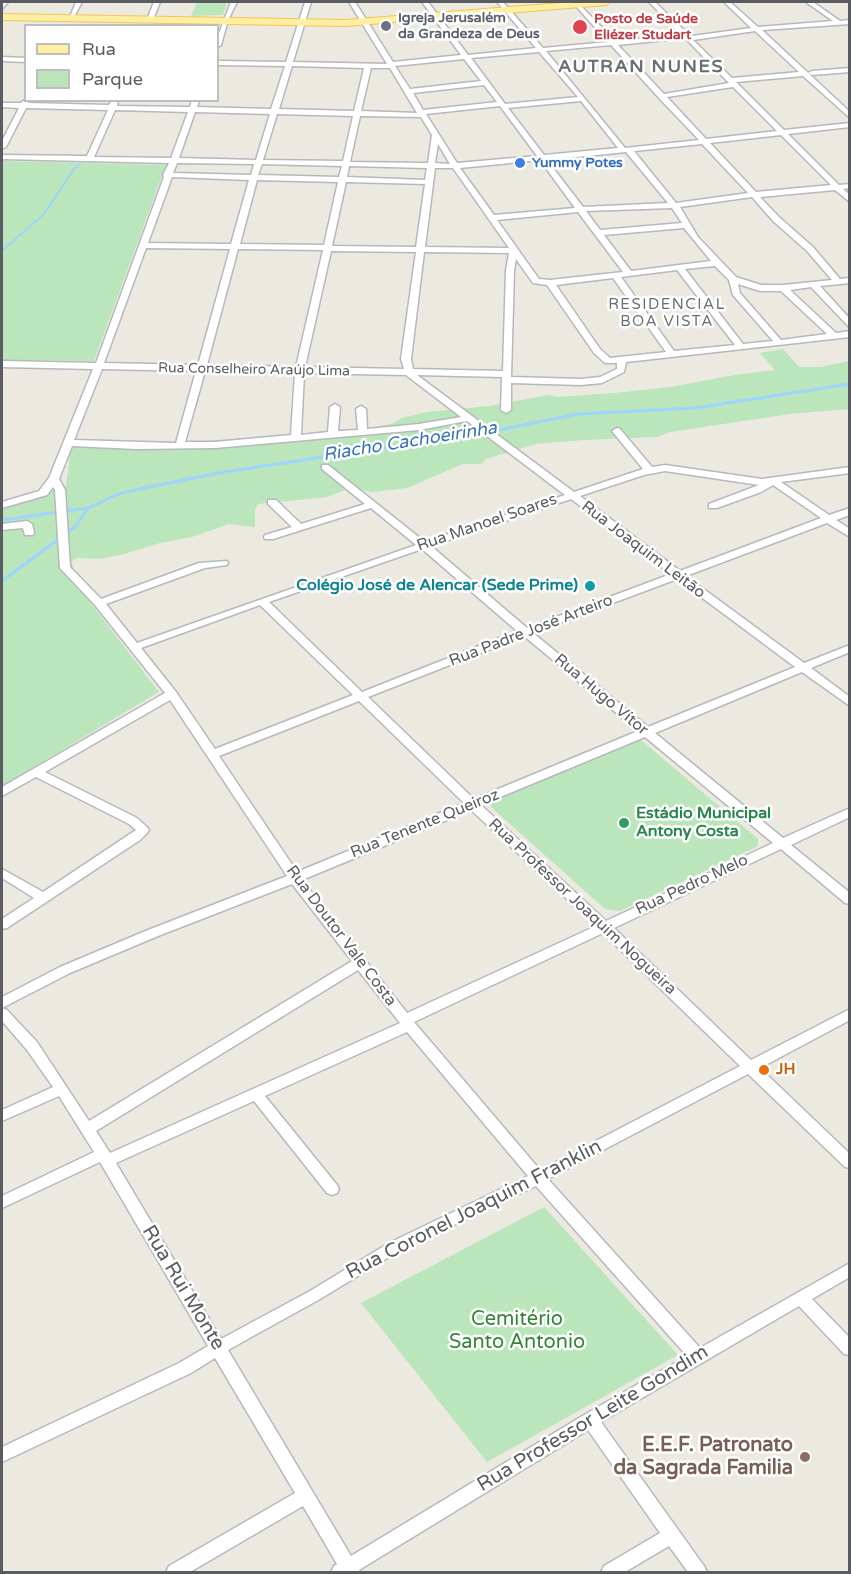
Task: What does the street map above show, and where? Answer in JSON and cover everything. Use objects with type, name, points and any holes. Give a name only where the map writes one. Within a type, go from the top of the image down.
[{"type":"main road","points":[[2,15],[70,20],[363,21],[504,6],[606,2]]},
{"type":"street","points":[[2,7],[5,2]]},
{"type":"street","points":[[70,20],[79,2]]},
{"type":"street","points":[[148,21],[157,2]]},
{"type":"street","points":[[219,42],[234,2]]},
{"type":"street","points":[[180,446],[237,246],[254,177],[308,2]]},
{"type":"street","points":[[352,2],[455,166],[534,279],[547,283],[717,263]]},
{"type":"street","points":[[425,2],[629,274]]},
{"type":"street","points":[[574,2],[782,225],[849,288]]},
{"type":"street","points":[[652,2],[784,132],[849,200]]},
{"type":"street","points":[[727,2],[750,24],[760,27]]},
{"type":"street","points":[[736,2],[785,52],[849,108]]},
{"type":"street","points":[[809,2],[838,22]]},
{"type":"street","points":[[504,6],[674,205],[695,238],[733,279],[750,287],[783,288],[843,281]]},
{"type":"street","points":[[737,11],[745,10]]},
{"type":"street","points":[[219,63],[390,65],[466,56],[689,37],[760,27],[849,22]]},
{"type":"street","points":[[2,59],[24,60]]},
{"type":"street","points":[[296,438],[300,371],[368,65]]},
{"type":"street","points":[[663,96],[734,82],[849,70]]},
{"type":"street","points":[[818,82],[849,116]]},
{"type":"street","points":[[408,91],[486,83]]},
{"type":"street","points":[[2,105],[25,103],[195,105],[274,111],[421,114],[583,99]]},
{"type":"street","points":[[2,147],[25,103]]},
{"type":"street","points":[[90,158],[114,104]]},
{"type":"street","points":[[2,505],[43,494],[54,479],[99,366],[167,175],[195,105]]},
{"type":"street","points":[[2,157],[455,166],[849,125]]},
{"type":"street","points":[[408,373],[406,359],[435,135]]},
{"type":"street","points":[[167,175],[429,182]]},
{"type":"street","points":[[490,218],[579,209],[674,205],[849,186]]},
{"type":"street","points":[[599,233],[688,225]]},
{"type":"street","points":[[143,245],[514,251]]},
{"type":"street","points":[[506,410],[510,270],[514,251]]},
{"type":"street","points":[[680,268],[741,347]]},
{"type":"street","points":[[615,275],[671,353]]},
{"type":"street","points":[[733,279],[736,293],[778,343]]},
{"type":"street","points":[[547,283],[603,359],[608,361],[849,333]]},
{"type":"street","points":[[814,285],[849,324]]},
{"type":"street","points":[[783,288],[834,336]]},
{"type":"street","name":"Rua Conselheiro Araújo Lima","points":[[2,364],[408,373],[581,382],[602,380],[621,370],[622,359]]},
{"type":"street","name":"Rua Joaquim Leitão","points":[[408,373],[849,703]]},
{"type":"street","points":[[333,435],[335,407]]},
{"type":"street","points":[[361,409],[363,432]]},
{"type":"street","points":[[69,443],[180,446],[333,435],[472,421]]},
{"type":"street","points":[[618,431],[649,470]]},
{"type":"street","name":"Rua Hugo Vítor","points":[[325,467],[423,545],[849,900]]},
{"type":"street","name":"Rua Manoel Soares","points":[[135,647],[423,545],[649,470],[664,468],[753,481],[773,481],[849,470]]},
{"type":"street","name":"Rua Doutor Vale Costa","points":[[54,479],[60,490],[65,568],[99,603],[172,694],[295,878],[359,963],[538,1178],[697,1356]]},
{"type":"street","points":[[713,506],[757,490],[773,481],[849,534]]},
{"type":"street","points":[[272,502],[299,528]]},
{"type":"street","points":[[269,537],[371,505]]},
{"type":"street","name":"Rua Padre José Arteiro","points":[[213,754],[525,632],[849,511]]},
{"type":"street","points":[[2,527],[27,524],[29,533]]},
{"type":"street","points":[[99,603],[203,565],[223,563]]},
{"type":"street","name":"Rua Professor Joaquim Nogueira","points":[[262,601],[849,1163]]},
{"type":"street","name":"Rua Tenente Queiroz","points":[[2,1003],[99,956],[295,878],[849,648]]},
{"type":"street","points":[[2,792],[172,694]]},
{"type":"street","points":[[2,925],[136,837],[143,830],[133,821],[35,772]]},
{"type":"street","name":"Rua Pedro Melo","points":[[2,1202],[256,1094],[603,925],[849,812]]},
{"type":"street","points":[[2,873],[43,898]]},
{"type":"street","points":[[87,1129],[359,963]]},
{"type":"street","name":"Rua Rui Monte","points":[[2,1013],[32,1046],[105,1157],[219,1348],[346,1571]]},
{"type":"street","name":"Rua Coronel Joaquim Franklin","points":[[2,1455],[185,1368],[315,1295],[394,1247],[538,1178],[849,1014]]},
{"type":"street","points":[[2,1116],[62,1089]]},
{"type":"street","points":[[256,1094],[332,1189]]},
{"type":"street","name":"Rua Professor Leite Gondim","points":[[346,1571],[590,1420],[849,1269]]},
{"type":"street","points":[[801,1298],[849,1349]]},
{"type":"street","points":[[590,1420],[698,1572]]},
{"type":"street","points":[[175,1572],[305,1496]]},
{"type":"street","points":[[610,1572],[672,1535]]},
{"type":"green space","points":[[197,2],[227,2],[223,15],[191,16]]},
{"type":"green space","points":[[2,161],[166,165],[94,361],[2,360]]},
{"type":"green space","points":[[783,349],[799,367],[821,367],[849,361],[849,409],[790,414],[670,432],[657,437],[536,444],[486,459],[481,464],[463,464],[407,488],[372,492],[350,488],[327,497],[258,504],[255,509],[255,527],[229,524],[192,537],[160,543],[124,554],[100,559],[77,558],[71,562],[77,578],[73,580],[159,692],[2,786],[2,503],[66,486],[71,447],[145,450],[188,447],[213,440],[352,433],[427,412],[490,406],[548,395],[557,397],[671,387],[775,370],[760,353]]},
{"type":"green space","name":"Estádio Municipal Antony Costa","points":[[633,741],[642,741],[758,839],[758,846],[620,911],[605,909],[491,807],[492,801]]},
{"type":"green space","name":"Cemitério Santo Antonio","points":[[544,1207],[678,1355],[487,1462],[361,1303]]},
{"type":"waterway","points":[[2,251],[44,214],[74,169],[80,164]]},
{"type":"waterway","name":"Riacho Cachoeirinha","points":[[2,581],[75,527],[88,508],[121,493],[218,473],[494,431],[578,414],[695,408],[850,384]]},
{"type":"waterway","points":[[2,520],[87,508]]},
{"type":"place","name":"Igreja Jerusalém da Grandeza de Deus","points":[[386,26]]},
{"type":"place","name":"Posto de Saúde Eliézer Studart","points":[[580,27]]},
{"type":"place","name":"Yummy Potes","points":[[520,163]]},
{"type":"place","name":"Colégio José de Alencar (Sede Prime)","points":[[590,586]]},
{"type":"place","name":"Estádio Municipal Antony Costa","points":[[624,823]]},
{"type":"place","name":"JH","points":[[764,1070]]},
{"type":"place","name":"E.E.F. Patronato da Sagrada Familia","points":[[805,1457]]},
{"type":"district","name":"AUTRAN NUNES","points":[[641,67]]},
{"type":"district","name":"RESIDENCIAL BOA VISTA","points":[[667,314]]}]
